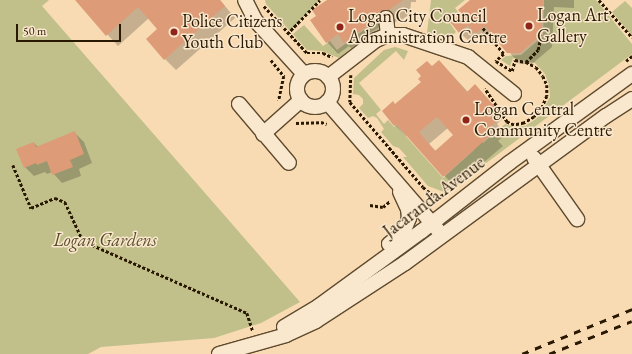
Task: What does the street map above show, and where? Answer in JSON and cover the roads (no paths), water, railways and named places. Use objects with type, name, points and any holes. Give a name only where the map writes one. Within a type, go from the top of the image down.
[{"type":"street","points":[[245,0],[255,20],[304,74]]},
{"type":"street","points":[[386,18],[388,35]]},
{"type":"street","points":[[328,77],[376,40],[388,35],[403,35],[468,56],[514,94]]},
{"type":"street","points":[[320,71],[328,77],[333,87],[327,102],[317,106],[311,106],[301,100],[298,95],[298,84],[304,74],[320,71]]},
{"type":"street","name":"Jacaranda Avenue","points":[[256,344],[329,299],[432,223],[528,149],[632,74]]},
{"type":"street","name":"Jacaranda Avenue","points":[[219,354],[286,335],[316,321],[405,263],[538,165],[632,99]]},
{"type":"street","points":[[263,134],[301,100]]},
{"type":"street","points":[[327,102],[442,236]]},
{"type":"street","points":[[238,104],[289,164]]},
{"type":"street","points":[[528,149],[577,219]]},
{"type":"street","points":[[329,299],[349,275],[403,233],[409,218],[408,209],[394,179]]},
{"type":"railway","points":[[522,354],[632,309]]},
{"type":"railway","points":[[549,354],[632,321]]},
{"type":"place","name":"Logan Art Gallery","points":[[529,26]]},
{"type":"place","name":"Logan City Council Administration Centre","points":[[340,27]]},
{"type":"place","name":"Police Citizens Youth Club","points":[[174,32]]},
{"type":"place","name":"Logan Central Community Centre","points":[[466,120]]},
{"type":"park label","name":"Logan Gardens","points":[[105,240]]}]
